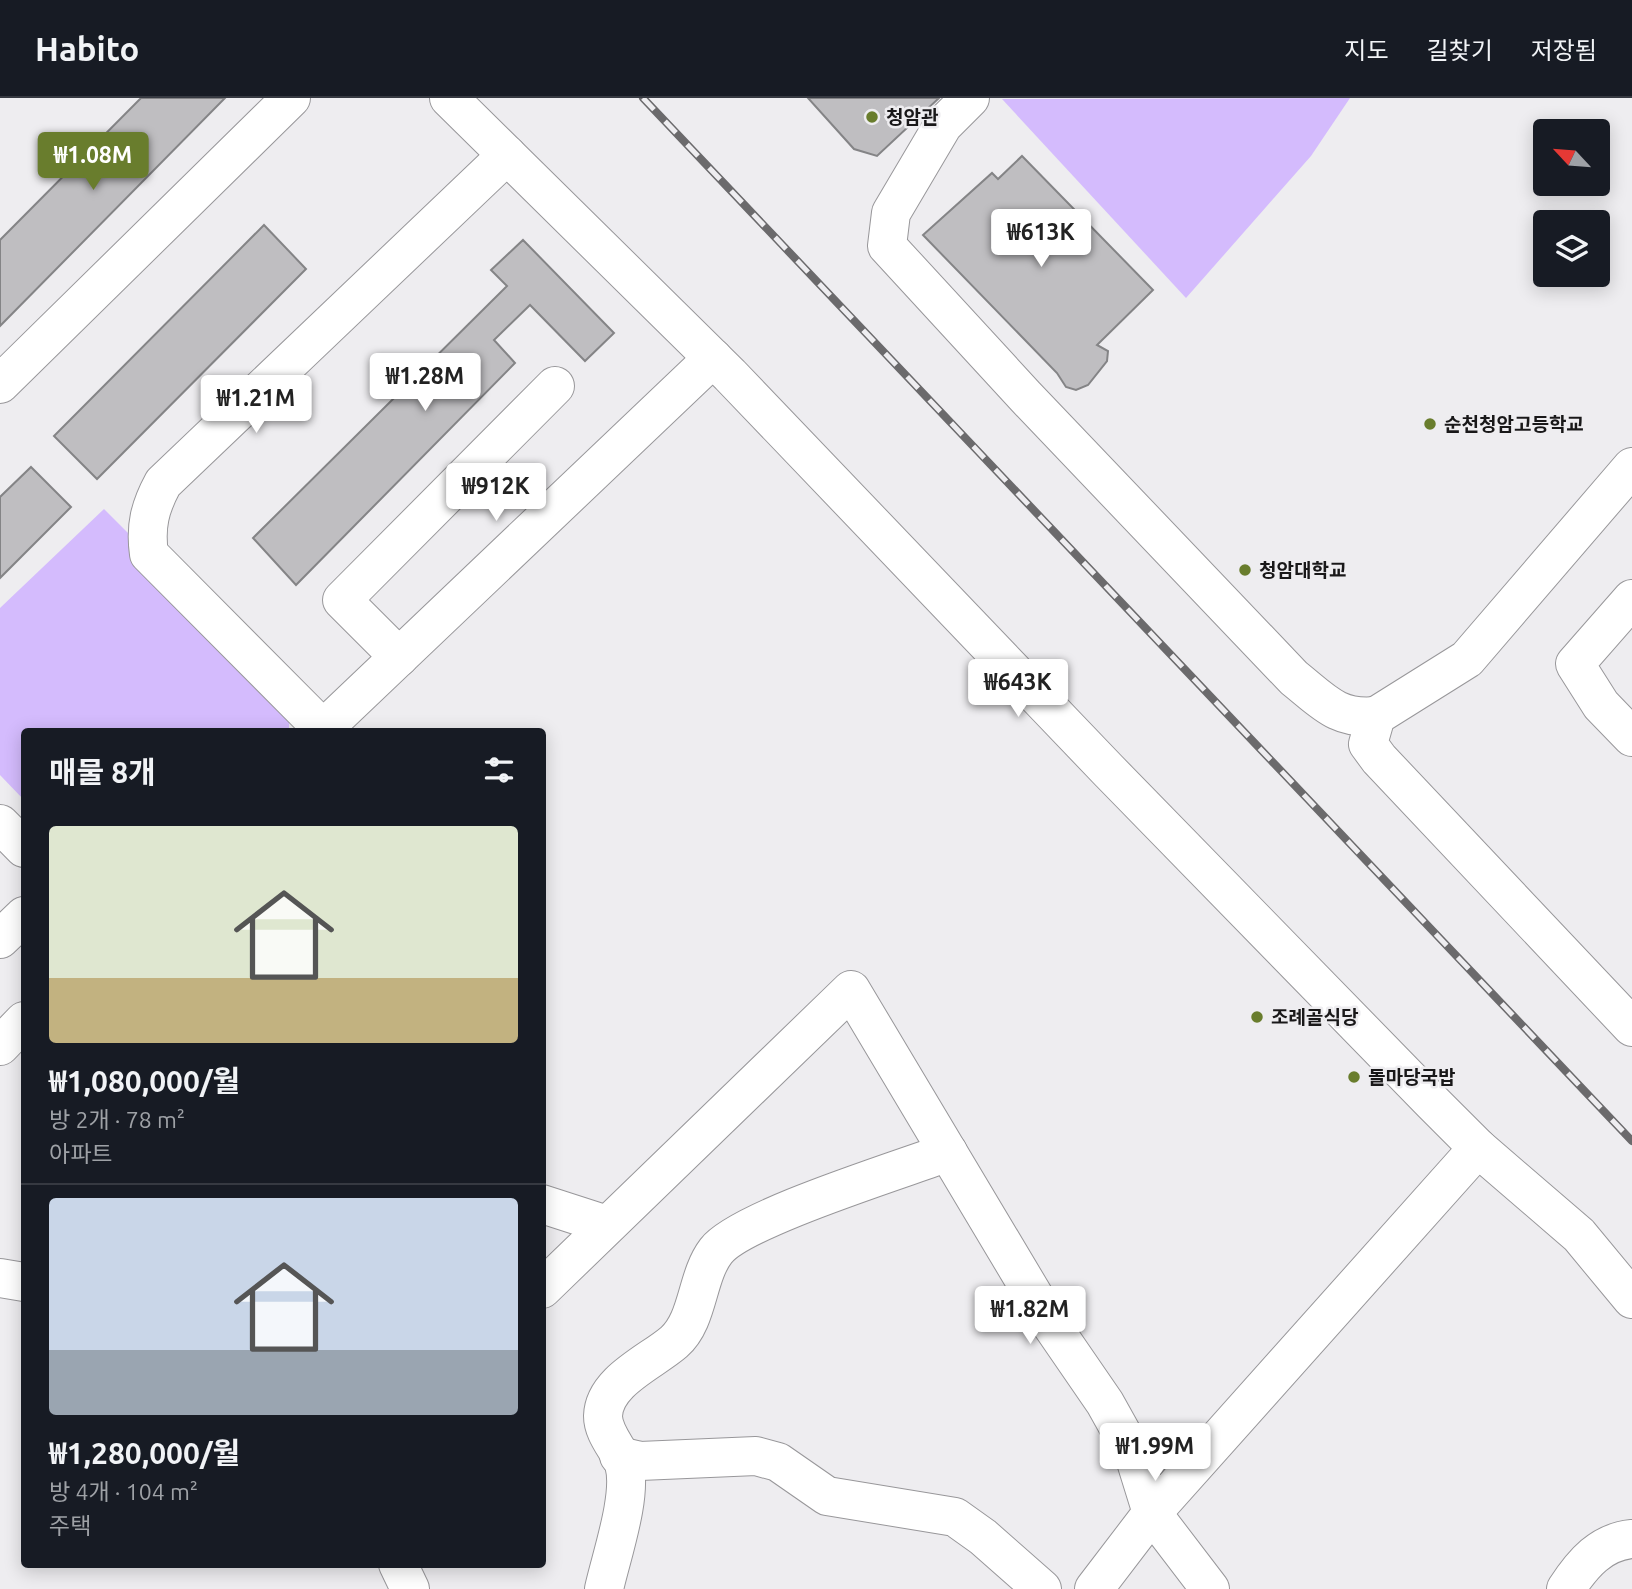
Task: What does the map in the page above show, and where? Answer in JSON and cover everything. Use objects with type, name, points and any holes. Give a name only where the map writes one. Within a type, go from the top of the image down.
[{"type":"street","points":[[0,384],[291,98]]},
{"type":"street","points":[[449,98],[713,358],[1116,779],[1478,1148],[1580,1235],[1632,1299]]},
{"type":"street","points":[[970,98],[943,125],[891,213],[887,246],[1025,396],[1294,678],[1337,712],[1356,718],[1376,716],[1467,659],[1632,467]]},
{"type":"street","points":[[319,728],[149,554],[146,535],[148,515],[163,483],[507,155]]},
{"type":"street","points":[[323,728],[713,358]]},
{"type":"street","points":[[399,657],[342,600],[555,386]]},
{"type":"street","points":[[1632,599],[1575,664],[1601,705],[1632,737]]},
{"type":"street","points":[[1376,716],[1368,744],[1379,759],[1632,1027]]},
{"type":"street","points":[[0,824],[21,845]]},
{"type":"street","points":[[0,939],[21,919]]},
{"type":"street","points":[[546,1285],[851,990],[1050,1323],[1105,1403],[1134,1455],[1152,1513],[1210,1589]]},
{"type":"street","points":[[0,1045],[21,1024]]},
{"type":"street","points":[[1099,1587],[1152,1513],[1478,1148]]},
{"type":"street","points":[[604,1589],[627,1485],[624,1463],[603,1418],[606,1404],[615,1387],[677,1340],[690,1318],[702,1279],[716,1250],[747,1227],[948,1152]]},
{"type":"street","points":[[546,1205],[607,1225]]},
{"type":"street","points":[[0,1278],[21,1282]]},
{"type":"street","points":[[620,1456],[640,1461],[756,1456],[778,1462],[827,1496],[955,1517],[983,1537],[1042,1589]]},
{"type":"street","points":[[1566,1589],[1589,1561],[1611,1541],[1632,1539]]},
{"type":"street","points":[[400,1568],[410,1589]]},
{"type":"shaded area","points":[[1350,98],[1311,156],[1186,298],[1002,99]]},
{"type":"shaded area","points":[[104,509],[290,695],[289,728],[21,728],[21,797],[0,775],[0,608]]},
{"type":"building","points":[[141,98],[225,98],[0,326],[0,240]]},
{"type":"building","name":"청암관","points":[[808,98],[939,98],[877,156],[854,149]]},
{"type":"building","points":[[1022,156],[1153,290],[1097,345],[1108,351],[1107,361],[1088,385],[1076,390],[1066,387],[1057,373],[923,235],[992,173],[998,179]]},
{"type":"building","points":[[264,225],[306,269],[97,479],[54,436]]},
{"type":"building","points":[[523,240],[614,333],[585,361],[530,305],[494,340],[515,363],[296,585],[253,538],[507,286],[491,270]]},
{"type":"building","points":[[31,467],[71,507],[0,578],[0,497]]},
{"type":"railway","points":[[643,98],[1632,1141]]},
{"type":"place","name":"청암관","points":[[872,117]]},
{"type":"place","name":"순천청암고등학교","points":[[1430,424]]},
{"type":"place","name":"청암대학교","points":[[1245,570]]},
{"type":"place","name":"조례골식당","points":[[1257,1017]]},
{"type":"place","name":"돌마당국밥","points":[[1354,1077]]}]
